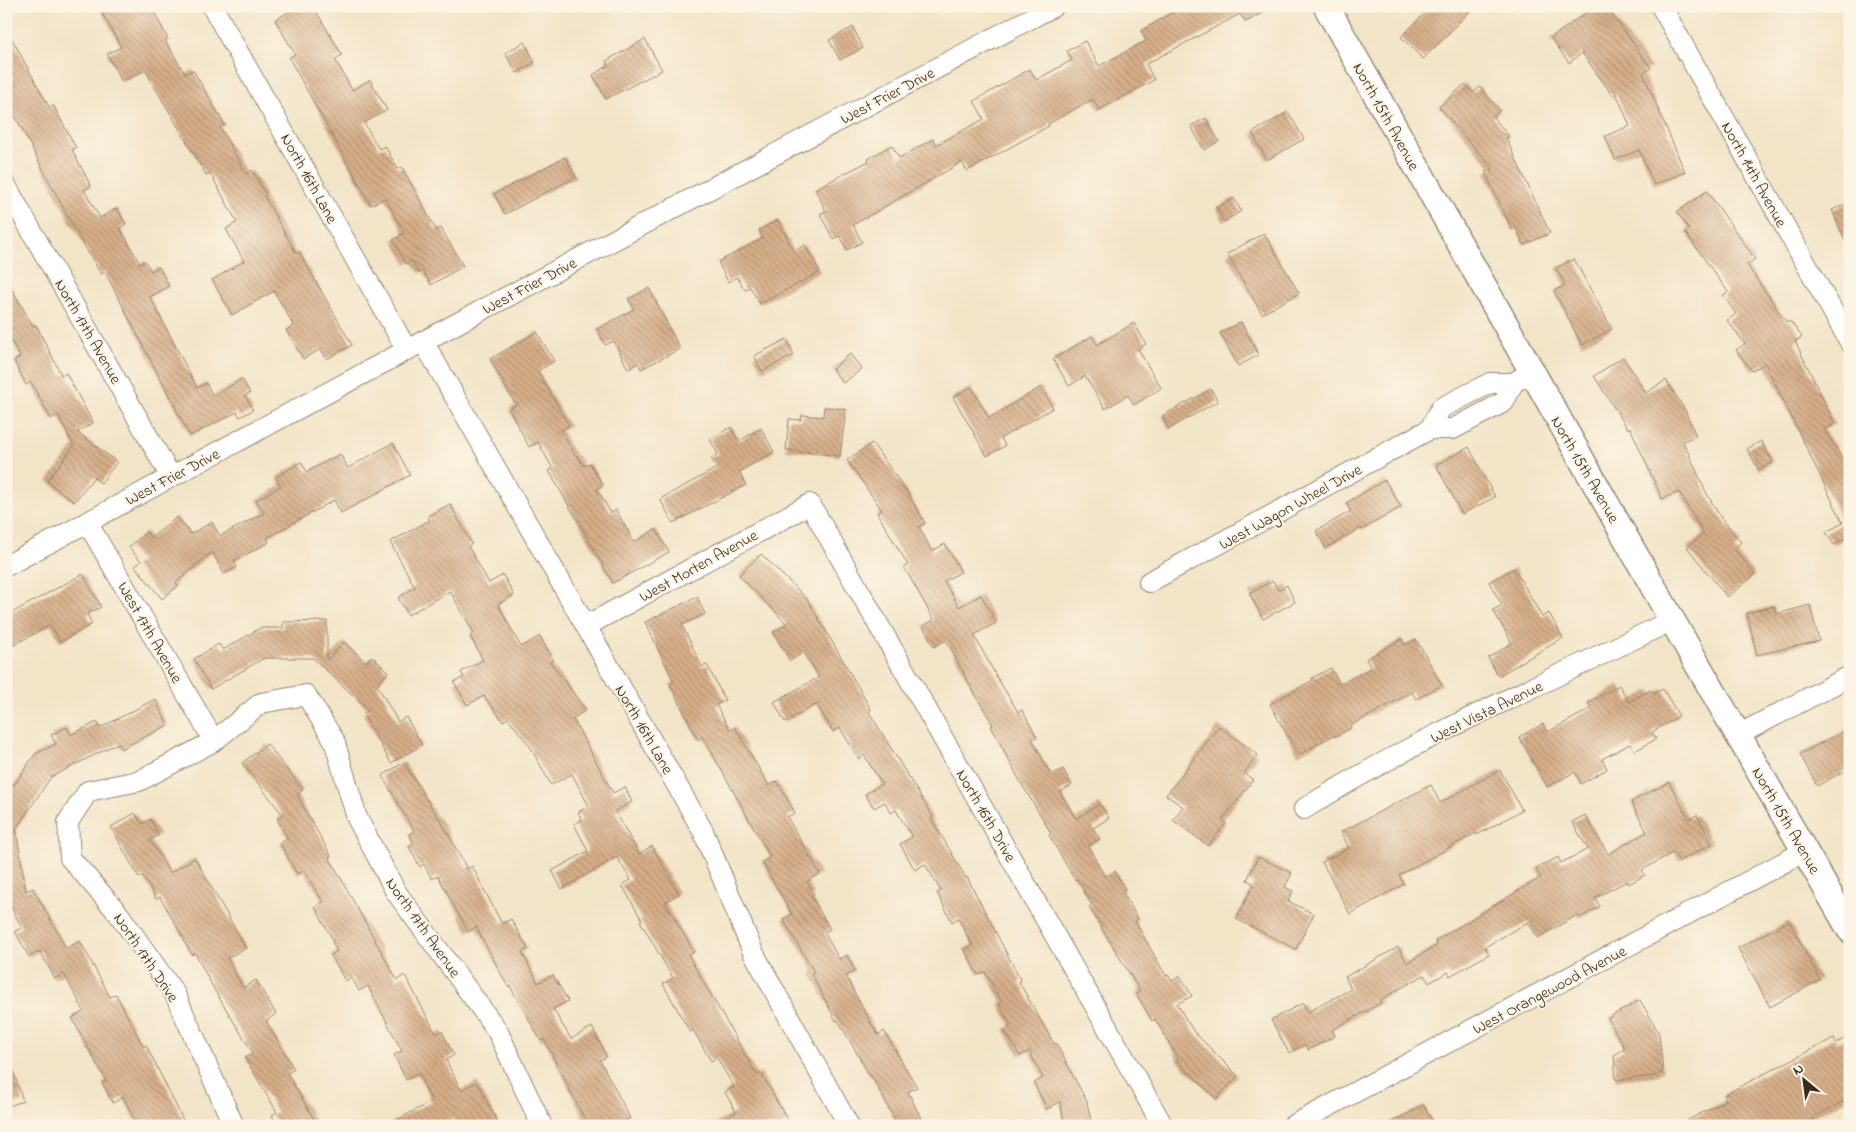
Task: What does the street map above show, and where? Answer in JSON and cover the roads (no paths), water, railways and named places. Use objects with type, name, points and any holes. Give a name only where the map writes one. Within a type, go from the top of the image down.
[{"type":"street","name":"North 16th Lane","points":[[212,6],[415,346],[586,626],[703,831],[753,952],[849,1126]]},
{"type":"street","name":"West Frier Drive","points":[[6,566],[1054,6]]},
{"type":"street","name":"North 14th Avenue","points":[[1661,6],[1850,342]]},
{"type":"street","name":"North 15th Avenue","points":[[1328,7],[1522,378],[1672,620],[1850,930]]},
{"type":"street","name":"North 17th Avenue","points":[[6,186],[171,477]]},
{"type":"street","points":[[1430,429],[1441,408],[1490,383],[1522,378]]},
{"type":"street","name":"West Wagon Wheel Drive","points":[[1150,582],[1430,429],[1453,429],[1504,402],[1522,378]]},
{"type":"street","points":[[1461,398],[1472,419]]},
{"type":"street","name":"West Morten Avenue","points":[[586,626],[810,504]]},
{"type":"street","name":"North 16th Drive","points":[[810,504],[1163,1126]]},
{"type":"street","name":"West 17th Avenue","points":[[87,522],[214,741]]},
{"type":"street","name":"West Vista Avenue","points":[[1304,809],[1340,786],[1444,730],[1672,620]]},
{"type":"street","points":[[1738,736],[1850,676]]},
{"type":"street","name":"North 17th Avenue","points":[[214,741],[261,703],[306,695],[334,740],[358,818],[396,892],[497,1030],[542,1126]]},
{"type":"street","name":"North 17th Drive","points":[[214,741],[139,781],[88,791],[68,822],[70,858],[118,913],[175,994],[234,1126]]},
{"type":"street","name":"West Orangewood Avenue","points":[[1292,1126],[1321,1119],[1805,851]]}]
